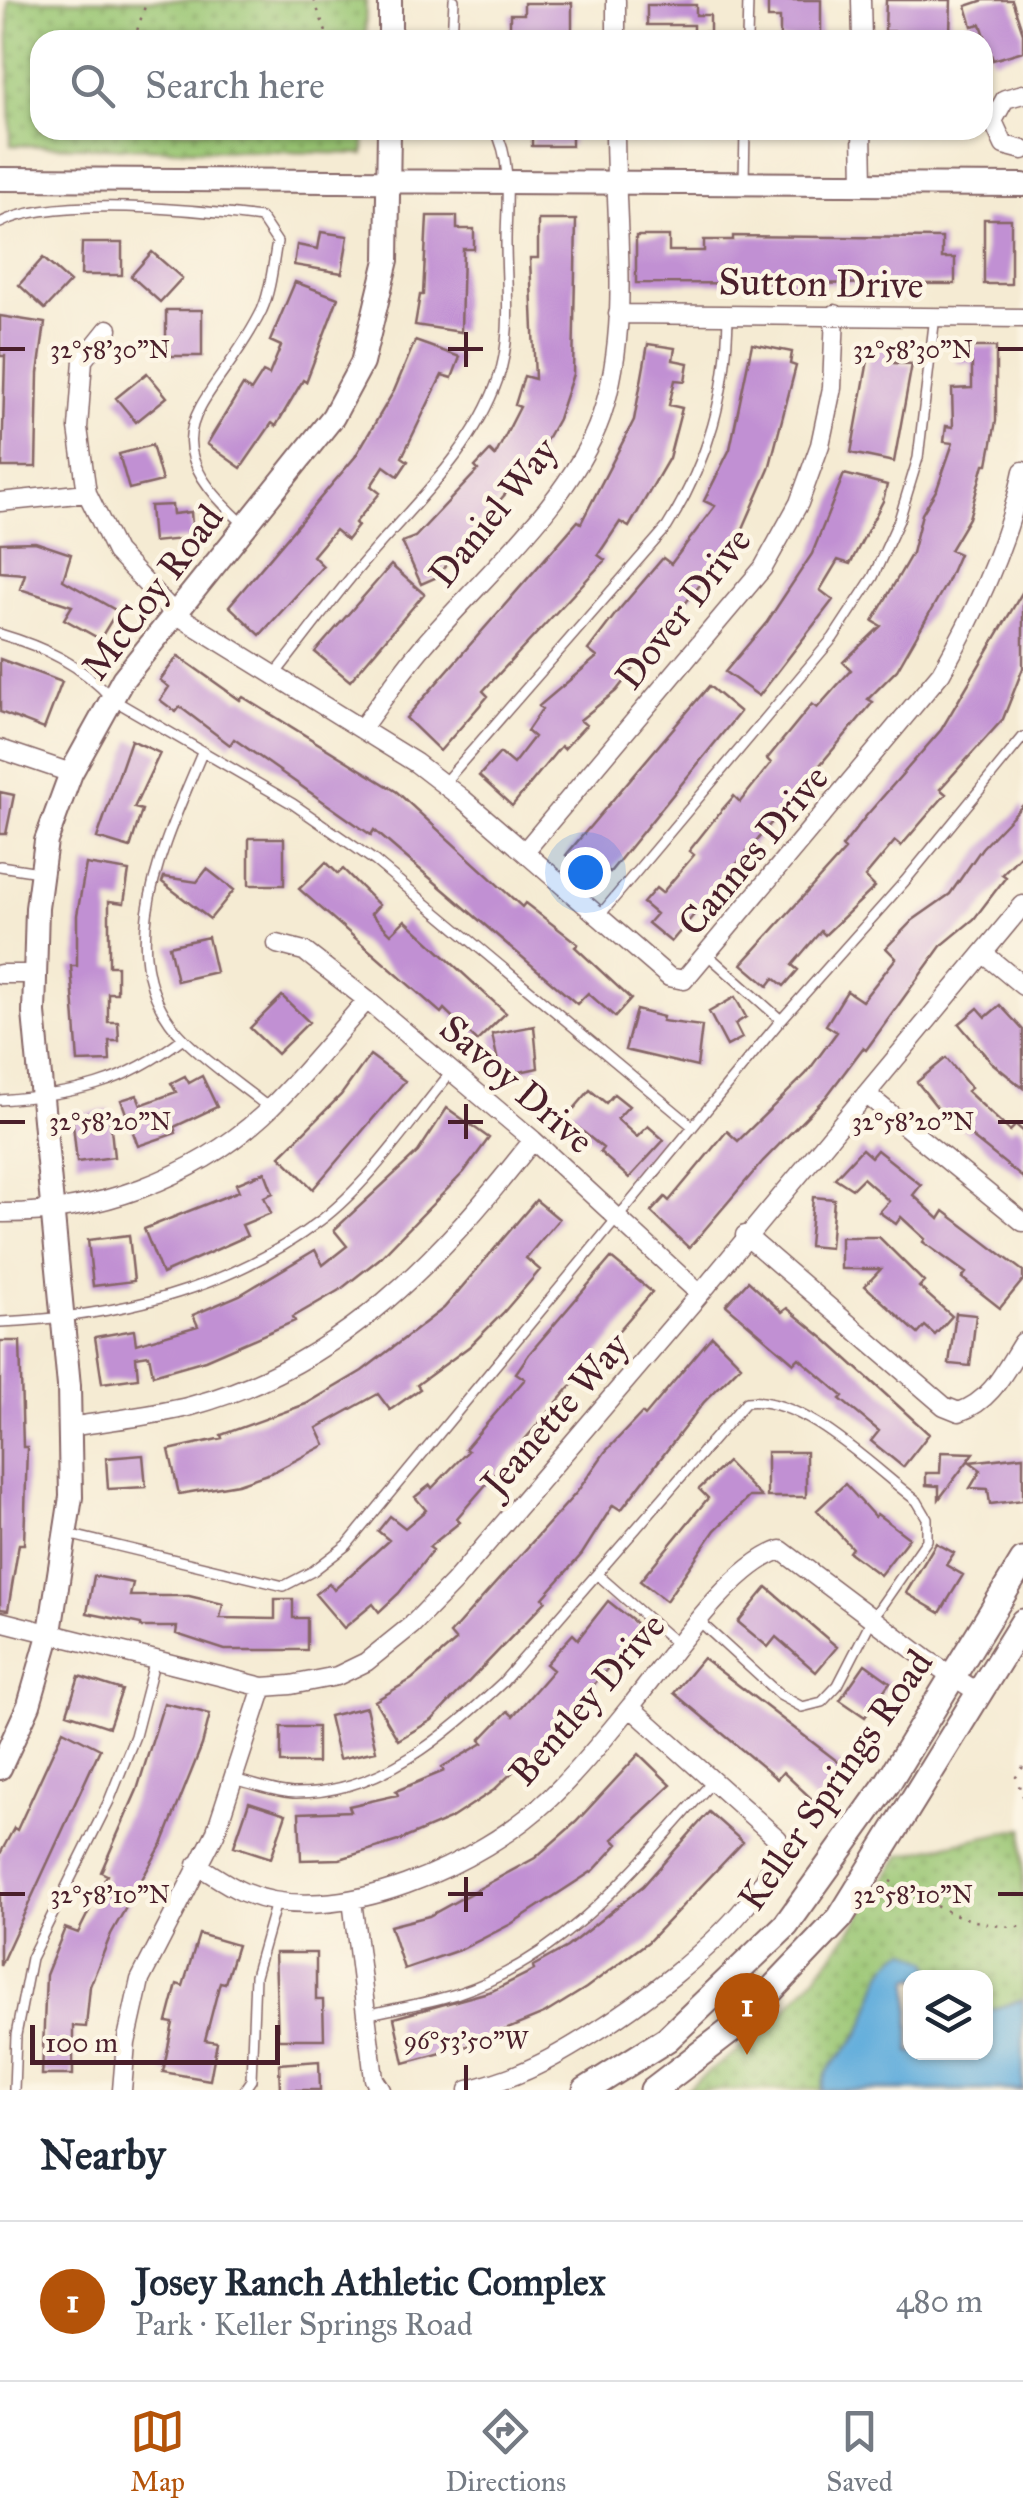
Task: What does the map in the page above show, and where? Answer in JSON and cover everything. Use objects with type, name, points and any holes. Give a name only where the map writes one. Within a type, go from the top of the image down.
[{"type":"main road","name":"Keller Springs Road","points":[[604,2086],[668,2039],[786,1925],[887,1784],[1023,1561]]},
{"type":"main road","name":"Keller Springs Road","points":[[653,2090],[738,2024],[840,1918],[1023,1622]]},
{"type":"street","points":[[390,0],[390,30]]},
{"type":"street","points":[[616,0],[616,30]]},
{"type":"street","points":[[862,0],[862,30]]},
{"type":"street","points":[[1022,155],[1004,145],[993,122],[1006,99],[1023,94]]},
{"type":"street","name":"McCoy Road","points":[[3,1756],[28,1704],[50,1632],[68,1534],[71,1427],[33,974],[46,841],[71,772],[112,698],[174,613],[332,417],[362,363],[387,260],[389,140]]},
{"type":"street","name":"Daniel Way","points":[[362,729],[421,648],[561,490],[585,454],[610,383],[618,314],[615,140]]},
{"type":"street","points":[[862,140],[863,184]]},
{"type":"street","points":[[0,179],[1023,185]]},
{"type":"street","name":"Sutton Drive","points":[[618,314],[1023,318]]},
{"type":"street","name":"Dover Drive","points":[[524,851],[763,568],[799,502],[820,445],[832,388],[835,314]]},
{"type":"street","name":"Cannes Drive","points":[[108,329],[84,360],[78,428],[87,492],[116,552],[174,613],[444,784],[669,977],[684,980],[941,673],[968,626],[1014,517],[1023,471]]},
{"type":"street","points":[[0,502],[87,492]]},
{"type":"street","points":[[0,749],[71,772]]},
{"type":"street","name":"Jeanette Way","points":[[0,1620],[263,1687],[338,1676],[366,1662],[412,1625],[700,1294],[745,1235],[1023,905]]},
{"type":"street","name":"Savoy Drive","points":[[277,944],[304,951],[368,1000],[534,1140],[700,1294]]},
{"type":"street","points":[[983,953],[1023,986]]},
{"type":"street","points":[[0,974],[33,974]]},
{"type":"street","points":[[0,1213],[51,1210],[121,1195],[172,1177],[222,1147],[269,1108],[368,1000]]},
{"type":"street","points":[[866,1094],[1023,1222]]},
{"type":"street","points":[[71,1427],[192,1406],[282,1370],[325,1346],[392,1296],[462,1231],[534,1140]]},
{"type":"street","points":[[745,1235],[944,1406],[959,1412],[977,1406],[992,1391],[1023,1342]]},
{"type":"street","name":"Bentley Drive","points":[[197,1865],[245,1893],[309,1904],[352,1900],[392,1890],[461,1860],[549,1799],[699,1622],[760,1557],[781,1550],[872,1619],[980,1692]]},
{"type":"street","points":[[122,2090],[126,2044],[140,1980],[236,1780],[263,1687]]},
{"type":"street","points":[[469,2090],[522,2073],[588,2037],[658,1989],[745,1908],[772,1872],[778,1838],[630,1707]]},
{"type":"street","points":[[352,1900],[374,2079],[381,2090]]},
{"type":"lane","points":[[452,30],[454,0]]},
{"type":"lane","points":[[747,30],[748,0]]},
{"type":"lane","points":[[274,677],[476,429],[500,376],[506,338],[506,182],[505,154],[499,140]]},
{"type":"lane","points":[[744,184],[745,140]]},
{"type":"lane","points":[[0,223],[21,212],[128,208],[261,218],[277,242],[264,306],[188,425],[191,460],[212,496],[246,526]]},
{"type":"lane","points":[[444,784],[655,540],[694,484],[716,423],[728,360],[728,314]]},
{"type":"lane","points":[[600,915],[834,638],[872,576],[899,520],[918,458],[935,316]]},
{"type":"lane","points":[[0,634],[43,647],[93,677],[112,698],[293,804],[374,861],[691,1125]]},
{"type":"lane","points":[[68,1534],[284,1586],[313,1572],[347,1545],[691,1125],[1022,743]]},
{"type":"lane","points":[[202,753],[153,883],[144,933],[148,985],[183,1038],[269,1108]]},
{"type":"lane","points":[[0,866],[42,873]]},
{"type":"lane","points":[[708,955],[781,1020]]},
{"type":"lane","points":[[0,1100],[97,1088],[148,1066],[183,1038]]},
{"type":"lane","points":[[0,1322],[60,1319],[173,1297],[250,1266],[324,1219],[452,1072]]},
{"type":"lane","points":[[236,1780],[294,1793],[348,1786],[400,1765],[504,1682],[746,1402],[768,1400],[795,1408],[917,1501],[927,1518],[928,1540],[872,1619],[838,1684],[822,1702],[802,1707],[780,1695],[699,1622]]},
{"type":"lane","points":[[597,1574],[678,1645]]},
{"type":"lane","points":[[14,2090],[16,2036],[31,1958],[109,1801],[135,1736],[155,1659]]},
{"type":"lane","points":[[366,2014],[458,1993],[542,1951],[602,1905],[714,1779]]},
{"type":"lane","points":[[244,2090],[252,2080],[254,1976],[277,1899]]},
{"type":"path","points":[[137,30],[147,0]]},
{"type":"path","points":[[314,0],[325,30]]},
{"type":"path","points":[[1023,1767],[1016,1777],[1023,1797]]},
{"type":"path","points":[[890,1881],[958,1917],[983,1925],[1023,1927]]},
{"type":"green space","points":[[8,0],[366,0],[365,30],[30,30],[30,140],[364,140],[364,154],[11,145]]},
{"type":"green space","points":[[1023,1828],[1023,2090],[685,2090],[776,2018],[816,1976],[901,1855]]},
{"type":"water","points":[[907,1950],[929,1961],[933,1970],[903,1970],[903,2060],[993,2060],[993,2009],[1023,2000],[1023,2090],[821,2090],[830,2067],[863,2027],[880,1979],[895,1958]]},
{"type":"building","points":[[768,0],[821,0],[821,30],[780,30],[780,18],[768,18]]},
{"type":"building","points":[[886,0],[951,0],[950,30],[885,30]]},
{"type":"building","points":[[984,0],[1012,0],[1023,33],[1023,51],[993,60],[993,30],[983,30],[981,24],[972,26],[966,6]]},
{"type":"building","points":[[524,3],[572,3],[572,30],[510,30],[510,14],[524,14]]},
{"type":"building","points":[[647,5],[696,5],[696,15],[710,15],[710,30],[693,30],[693,25],[647,25]]},
{"type":"building","points":[[532,140],[572,140],[572,146],[532,146]]},
{"type":"building","points":[[427,216],[457,216],[457,229],[474,229],[474,249],[463,249],[461,332],[415,325],[423,295]]},
{"type":"building","points":[[984,219],[1011,219],[1011,284],[984,284]]},
{"type":"building","points":[[538,220],[576,220],[573,374],[558,419],[535,460],[473,531],[476,534],[442,570],[444,574],[421,584],[402,542],[415,537],[478,470],[475,467],[490,451],[495,456],[520,407],[515,405],[524,376],[535,379],[530,258],[538,258]]},
{"type":"building","points":[[321,232],[348,236],[342,273],[294,265],[297,245],[318,249]]},
{"type":"building","points":[[636,236],[669,236],[669,251],[704,251],[704,240],[733,240],[733,236],[942,238],[942,258],[955,258],[955,284],[636,283]]},
{"type":"building","points":[[82,243],[122,243],[122,275],[81,275]]},
{"type":"building","points":[[152,252],[182,278],[160,302],[131,276]]},
{"type":"building","points":[[43,258],[70,282],[45,309],[19,285]]},
{"type":"building","points":[[295,282],[338,298],[306,382],[303,380],[276,426],[272,423],[241,468],[207,444],[243,385],[251,391],[263,372],[269,375],[281,346],[270,341]]},
{"type":"building","points":[[166,310],[202,310],[202,356],[166,356]]},
{"type":"building","points":[[0,316],[45,323],[38,373],[36,467],[2,467],[5,356],[0,356]]},
{"type":"building","points":[[415,341],[460,357],[452,378],[442,375],[402,457],[408,461],[398,476],[384,466],[371,486],[380,493],[355,523],[358,526],[347,540],[335,530],[313,556],[323,566],[260,635],[229,606],[355,457],[394,391]]},
{"type":"building","points":[[648,344],[675,348],[673,360],[688,363],[685,381],[675,380],[669,405],[682,408],[669,458],[629,527],[620,522],[598,555],[605,560],[483,691],[488,696],[440,751],[406,718],[578,521],[581,523],[634,420]]},
{"type":"building","points":[[752,344],[792,352],[790,364],[796,366],[769,469],[741,533],[616,691],[580,720],[586,725],[564,749],[561,746],[512,806],[479,776],[500,753],[513,764],[534,737],[527,731],[542,709],[539,706],[597,657],[588,650],[617,612],[663,558],[671,564],[715,506],[704,501],[730,449]]},
{"type":"building","points":[[871,344],[896,347],[894,363],[912,364],[894,462],[851,453]]},
{"type":"building","points":[[957,347],[996,347],[996,421],[988,464],[984,464],[969,518],[950,550],[959,554],[946,584],[897,670],[868,699],[873,702],[671,942],[648,923],[656,914],[643,903],[656,888],[662,893],[694,855],[689,851],[720,812],[734,796],[740,802],[771,763],[767,759],[812,704],[817,708],[851,670],[843,662],[881,626],[873,621],[912,553],[922,514],[937,489],[953,443],[944,442],[946,426],[953,427],[952,389],[972,388],[972,363],[957,363]]},
{"type":"building","points":[[147,373],[167,397],[136,422],[116,398]]},
{"type":"building","points":[[152,445],[162,481],[129,489],[119,454]]},
{"type":"building","points":[[844,474],[887,485],[883,501],[850,564],[838,560],[820,590],[833,600],[759,696],[725,672],[767,622],[812,554]]},
{"type":"building","points":[[172,505],[173,514],[191,512],[193,538],[153,542],[150,506]]},
{"type":"building","points":[[35,542],[71,554],[63,580],[117,611],[100,639],[64,619],[72,606],[20,589],[25,574],[0,572],[0,543]]},
{"type":"building","points":[[391,565],[424,594],[350,681],[315,652]]},
{"type":"building","points":[[1023,591],[1023,668],[1003,719],[940,789],[946,794],[901,846],[895,841],[865,877],[875,887],[825,935],[821,931],[792,965],[798,970],[784,986],[774,978],[768,986],[742,964],[845,850],[842,847],[866,816],[941,730]]},
{"type":"building","points":[[178,656],[240,700],[243,697],[397,792],[522,907],[525,903],[578,944],[575,947],[631,999],[615,1017],[588,993],[577,1004],[374,830],[371,835],[234,739],[230,745],[180,707],[176,712],[160,700],[169,687],[160,680]]},
{"type":"building","points":[[0,659],[62,682],[44,729],[0,712]]},
{"type":"building","points":[[709,686],[740,712],[610,872],[597,862],[588,873],[566,855]]},
{"type":"building","points":[[131,740],[160,753],[134,808],[142,810],[130,848],[97,838]]},
{"type":"building","points":[[0,792],[14,795],[6,834],[0,834]]},
{"type":"building","points":[[1023,805],[1023,853],[1002,874],[1006,877],[974,919],[941,946],[866,1050],[863,1048],[826,1097],[763,1161],[689,1248],[651,1212],[665,1197],[669,1201],[727,1131],[738,1141],[806,1074],[837,1032],[826,1025],[847,991],[862,1001],[896,958],[886,948],[913,920],[950,894],[982,848]]},
{"type":"building","points":[[249,838],[284,838],[284,885],[249,885]]},
{"type":"building","points":[[326,862],[338,874],[343,869],[379,905],[371,914],[391,934],[405,920],[506,1013],[477,1041],[444,1009],[441,1013],[299,889]]},
{"type":"building","points":[[86,864],[129,871],[124,903],[109,901],[109,966],[117,966],[117,993],[108,993],[108,1022],[118,1022],[119,1041],[109,1041],[110,1061],[78,1062],[71,966],[77,966],[77,915]]},
{"type":"building","points":[[207,869],[234,890],[210,919],[162,882],[164,877],[197,882]]},
{"type":"building","points":[[208,937],[216,972],[177,981],[169,946]]},
{"type":"building","points":[[282,996],[309,1022],[277,1054],[250,1028]]},
{"type":"building","points":[[735,997],[746,1017],[735,1024],[742,1038],[727,1046],[709,1012]]},
{"type":"building","points":[[1000,1005],[1023,1030],[1023,1088],[991,1062],[959,1024],[978,1008],[986,1017]]},
{"type":"building","points":[[636,1010],[663,1017],[662,1021],[702,1026],[697,1067],[625,1050]]},
{"type":"building","points":[[534,1026],[538,1068],[501,1076],[492,1034]]},
{"type":"building","points":[[370,1055],[405,1081],[313,1189],[280,1156],[341,1095]]},
{"type":"building","points":[[946,1058],[971,1088],[967,1091],[1010,1131],[1016,1125],[1023,1131],[1023,1178],[941,1112],[917,1082]]},
{"type":"building","points":[[185,1076],[189,1083],[202,1076],[217,1107],[174,1127],[176,1133],[138,1146],[121,1100],[137,1095],[141,1105],[176,1092],[171,1083]]},
{"type":"building","points":[[590,1090],[606,1103],[614,1094],[629,1106],[617,1119],[637,1137],[648,1126],[664,1140],[629,1178],[600,1152],[603,1148],[566,1118]]},
{"type":"building","points":[[447,1108],[489,1138],[464,1172],[379,1259],[341,1289],[293,1317],[295,1321],[205,1360],[153,1375],[149,1355],[136,1357],[138,1378],[102,1383],[95,1337],[134,1330],[136,1344],[198,1326],[193,1315],[240,1295],[315,1250],[323,1265],[347,1246],[334,1230],[418,1152]]},
{"type":"building","points":[[109,1110],[114,1157],[77,1162],[72,1115]]},
{"type":"building","points":[[862,1149],[871,1157],[877,1150],[921,1185],[913,1195],[939,1219],[944,1211],[1023,1271],[1023,1280],[1000,1308],[962,1278],[966,1273],[923,1242],[925,1239],[901,1217],[896,1224],[879,1212],[889,1201],[863,1178],[852,1189],[835,1178]]},
{"type":"building","points":[[265,1172],[273,1193],[264,1197],[271,1213],[242,1225],[247,1236],[162,1274],[144,1229],[239,1191],[236,1184]]},
{"type":"building","points":[[813,1197],[834,1199],[830,1248],[809,1246]]},
{"type":"building","points":[[536,1200],[559,1219],[526,1258],[540,1270],[470,1346],[417,1385],[420,1389],[390,1410],[378,1394],[317,1428],[325,1445],[273,1472],[238,1484],[179,1494],[169,1450],[222,1438],[221,1435],[306,1404],[362,1371],[444,1308]]},
{"type":"building","points":[[129,1235],[134,1281],[93,1286],[88,1240]]},
{"type":"building","points":[[841,1237],[879,1237],[924,1282],[919,1287],[952,1316],[935,1335],[925,1326],[918,1334],[865,1286],[881,1269],[841,1269]]},
{"type":"building","points":[[611,1258],[652,1292],[457,1518],[460,1522],[429,1547],[433,1550],[399,1593],[379,1612],[373,1604],[344,1628],[315,1594],[329,1583],[334,1590],[389,1540],[378,1531],[390,1516],[405,1528],[426,1510],[415,1497],[430,1485],[432,1488],[468,1451],[465,1449],[525,1379],[516,1373],[529,1354]]},
{"type":"building","points":[[748,1281],[782,1312],[787,1308],[826,1340],[929,1434],[903,1467],[871,1441],[879,1431],[840,1399],[843,1396],[799,1358],[794,1363],[726,1305]]},
{"type":"building","points":[[956,1313],[976,1315],[970,1366],[949,1364]]},
{"type":"building","points":[[712,1336],[741,1365],[704,1402],[621,1510],[613,1505],[582,1554],[543,1598],[546,1601],[432,1720],[398,1740],[375,1701],[412,1679],[456,1641],[450,1634],[577,1492],[605,1452],[642,1413],[645,1416]]},
{"type":"building","points":[[0,1341],[20,1341],[23,1447],[27,1447],[24,1544],[19,1544],[8,1610],[0,1609]]},
{"type":"building","points":[[767,1452],[806,1452],[806,1497],[767,1497]]},
{"type":"building","points":[[941,1452],[974,1453],[939,1499],[939,1486],[926,1485],[926,1473],[940,1473]]},
{"type":"building","points":[[143,1455],[146,1487],[108,1489],[106,1458]]},
{"type":"building","points":[[1023,1456],[1023,1500],[990,1504],[988,1489],[970,1488],[981,1470],[970,1462]]},
{"type":"building","points":[[727,1462],[761,1497],[749,1497],[715,1530],[666,1601],[640,1581],[708,1498],[699,1489]]},
{"type":"building","points":[[845,1484],[875,1517],[877,1514],[909,1538],[880,1575],[849,1552],[852,1548],[817,1510]]},
{"type":"building","points":[[936,1543],[954,1553],[946,1565],[963,1575],[940,1613],[906,1593]]},
{"type":"building","points":[[94,1576],[133,1583],[130,1596],[189,1596],[223,1604],[220,1618],[275,1619],[275,1599],[293,1599],[293,1618],[307,1618],[307,1650],[225,1650],[176,1634],[177,1627],[141,1627],[87,1613]]},
{"type":"building","points":[[767,1587],[837,1647],[816,1672],[776,1637],[768,1647],[738,1622]]},
{"type":"building","points":[[608,1601],[642,1628],[552,1734],[494,1790],[450,1819],[398,1841],[340,1859],[301,1860],[299,1813],[351,1811],[349,1806],[398,1795],[396,1791],[444,1771],[442,1767],[483,1743],[480,1740],[508,1711],[513,1716],[553,1670],[546,1664],[573,1634],[578,1639]]},
{"type":"building","points":[[703,1658],[846,1768],[815,1802],[783,1772],[777,1779],[674,1693]]},
{"type":"building","points":[[865,1664],[890,1682],[865,1717],[840,1700]]},
{"type":"building","points":[[79,1676],[122,1690],[109,1727],[67,1713]]},
{"type":"building","points":[[164,1703],[210,1714],[202,1745],[163,1842],[111,1934],[90,1986],[86,2027],[73,2026],[73,2075],[42,2075],[46,1975],[65,1928],[78,1933],[107,1875],[101,1872],[137,1790]]},
{"type":"building","points":[[366,1707],[376,1751],[339,1759],[329,1716]]},
{"type":"building","points":[[281,1727],[317,1727],[317,1763],[281,1763]]},
{"type":"building","points":[[63,1730],[100,1749],[0,1966],[0,1854],[14,1828],[17,1830]]},
{"type":"building","points":[[639,1754],[671,1785],[613,1839],[618,1844],[594,1870],[511,1924],[462,1949],[404,1969],[390,1926],[429,1916],[535,1858],[576,1822]]},
{"type":"building","points":[[249,1802],[286,1814],[271,1858],[234,1846]]},
{"type":"building","points":[[709,1812],[743,1842],[648,1942],[586,1988],[544,2014],[493,2035],[494,2039],[404,2063],[394,2018],[492,1991],[534,1970],[533,1966],[567,1947],[643,1886]]},
{"type":"building","points":[[199,1934],[237,1945],[225,1983],[220,1982],[205,2040],[217,2042],[210,2080],[163,2072],[173,2023],[167,2022],[177,1984],[183,1986]]},
{"type":"building","points":[[275,1953],[316,1953],[316,2000],[323,2000],[324,2039],[278,2039]]},
{"type":"building","points":[[319,2061],[320,2090],[280,2090],[279,2064]]},
{"type":"place","name":"Josey Ranch Athletic Complex","points":[[747,2055]]}]
